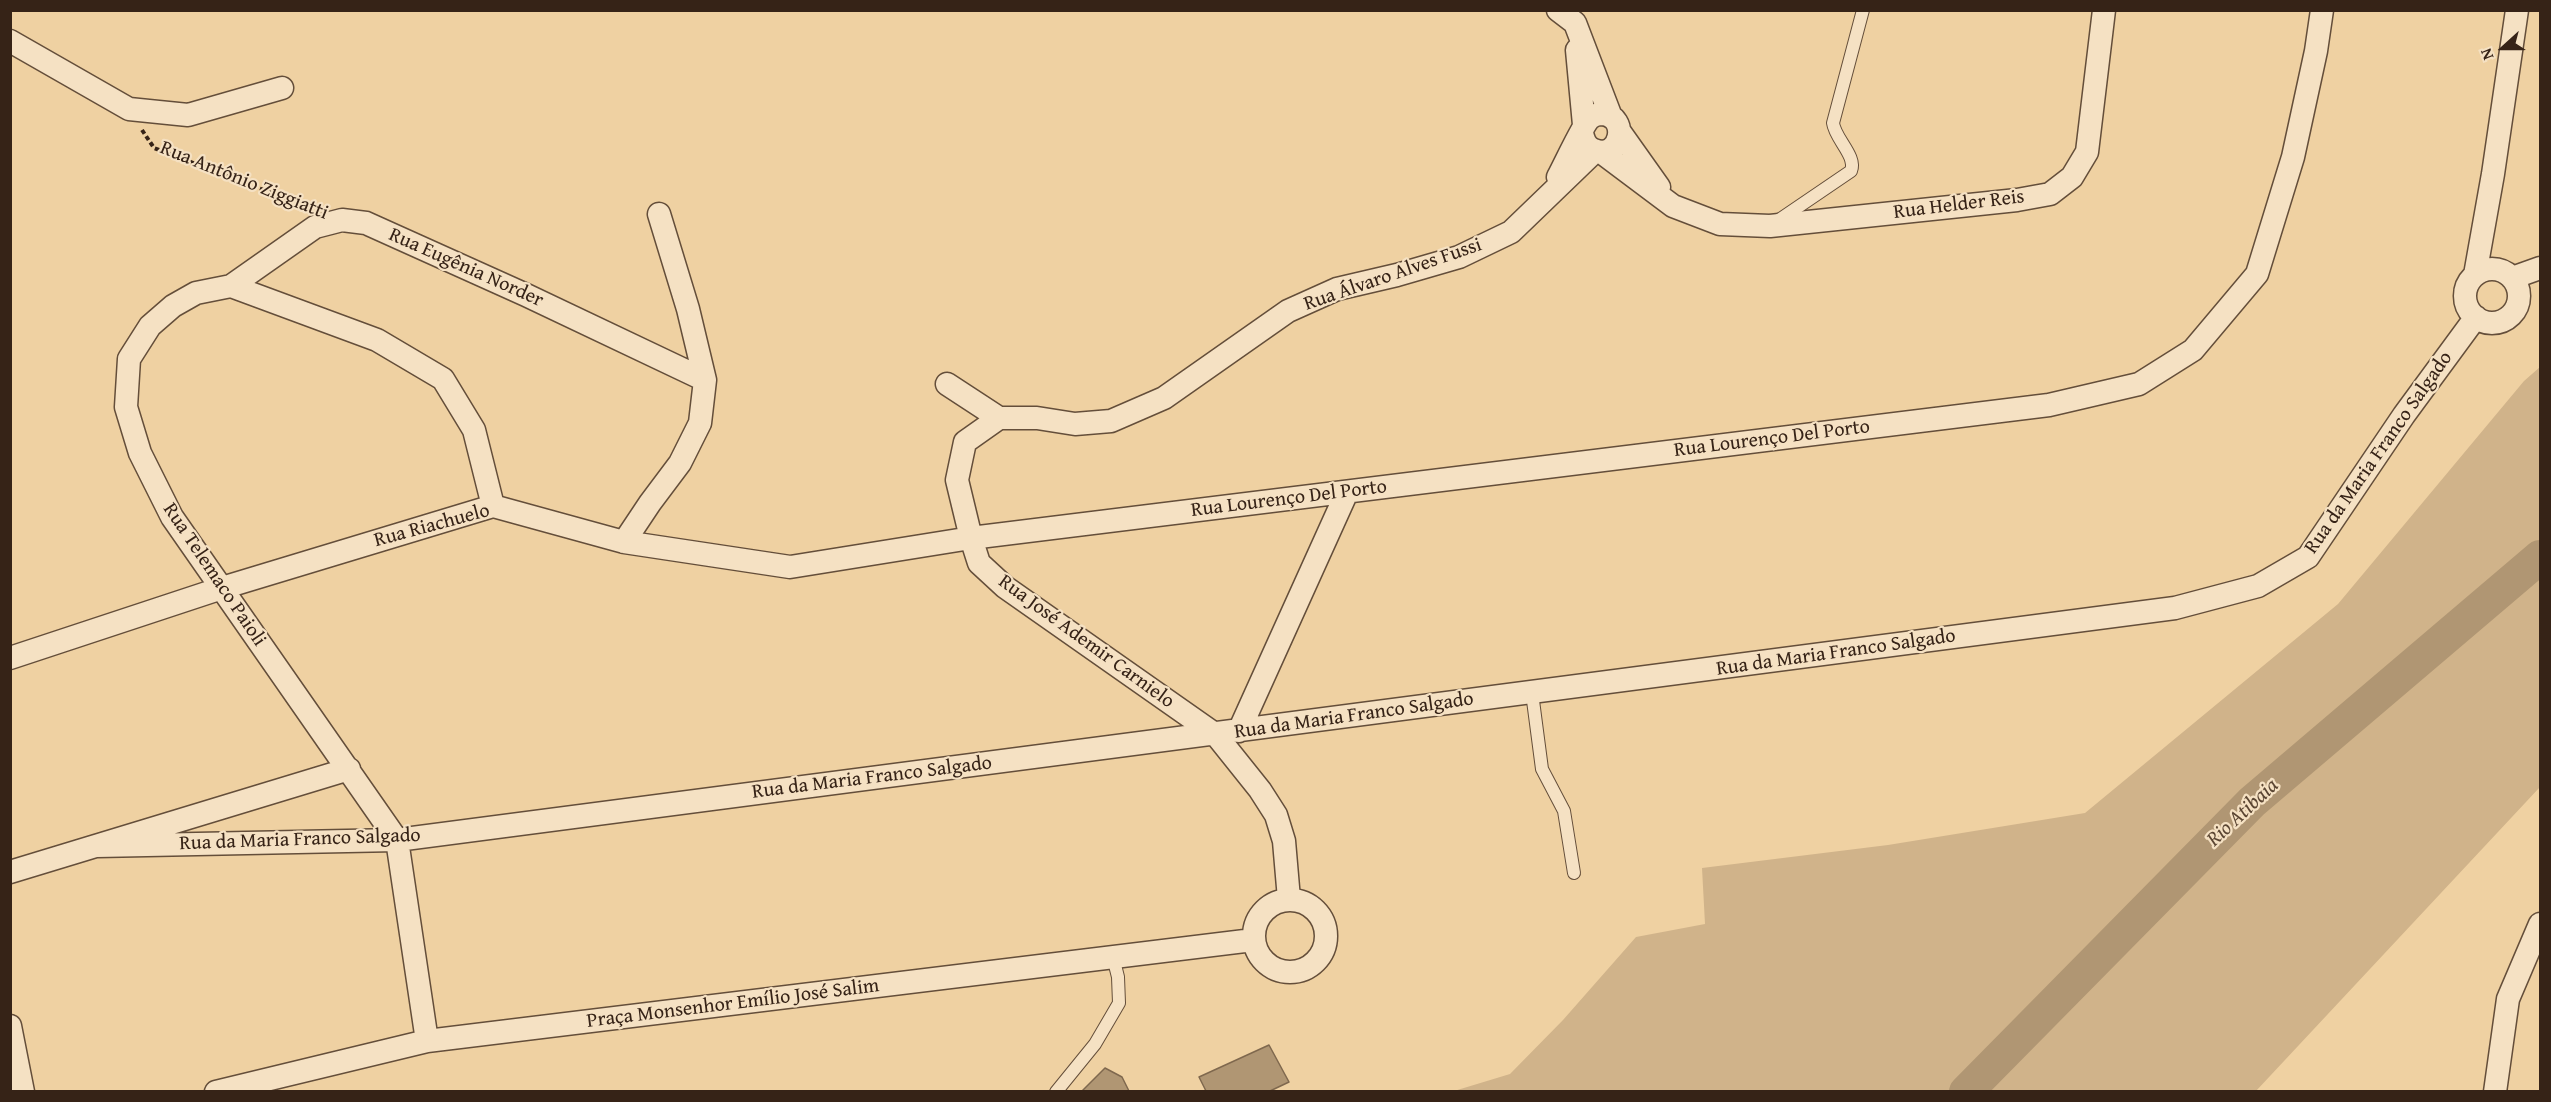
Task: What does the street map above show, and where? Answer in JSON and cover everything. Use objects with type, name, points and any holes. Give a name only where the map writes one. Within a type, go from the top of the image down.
[{"type":"street","name":"Rua Helder Reis","points":[[1598,151],[1673,206],[1720,224],[1770,226],[2017,200],[2050,194],[2072,177],[2087,152],[2104,10]]},
{"type":"street","name":"Rua Lourenço Del Porto","points":[[971,538],[2049,405],[2139,384],[2193,350],[2257,274],[2293,157],[2316,51],[2322,10]]},
{"type":"street","points":[[2482,272],[2504,272],[2515,286],[2514,311],[2502,321],[2493,323],[2476,317],[2467,306],[2465,299],[2466,290],[2482,272],[2493,174],[2517,10]]},
{"type":"street","points":[[1571,15],[1585,143],[1598,151],[1607,151],[1617,144],[1615,124]]},
{"type":"street","points":[[1571,15],[1615,124],[1673,206]]},
{"type":"street","name":"Rua Antônio Ziggiatti","points":[[10,41],[129,109],[189,115],[282,88]]},
{"type":"street","points":[[1583,128],[1587,120],[1599,114],[1615,124]]},
{"type":"street","name":"Rua Álvaro Alves Fussi","points":[[1550,193],[1583,128]]},
{"type":"street","name":"Rua Álvaro Alves Fussi","points":[[999,418],[1037,418],[1075,424],[1111,421],[1164,398],[1288,311],[1337,289],[1459,257],[1511,232],[1550,193],[1598,151]]},
{"type":"street","points":[[624,543],[650,503],[680,464],[700,423],[705,380],[688,309],[659,214]]},
{"type":"street","name":"Rua Eugênia Norder","points":[[231,286],[315,227],[342,220],[366,223],[705,380]]},
{"type":"street","points":[[2515,286],[2541,268]]},
{"type":"street","points":[[2515,286],[2541,281]]},
{"type":"street","points":[[231,286],[377,340],[443,379],[474,430],[493,506]]},
{"type":"street","name":"Rua Telemaco Paioli","points":[[231,286],[196,293],[173,306],[150,326],[129,359],[126,407],[140,453],[172,517],[397,840],[427,1041]]},
{"type":"street","name":"Rua da Maria Franco Salgado","points":[[97,846],[397,840],[1216,735],[2175,608],[2258,586],[2308,557],[2404,415],[2476,317]]},
{"type":"street","points":[[947,384],[999,418],[965,442],[957,480],[971,538]]},
{"type":"street","points":[[1239,731],[1347,492]]},
{"type":"street","name":"Rua Riachuelo","points":[[10,658],[222,588],[493,506],[624,543],[790,567],[971,538]]},
{"type":"street","name":"Rua José Ademir Carnielo","points":[[971,538],[979,563],[1005,587],[1216,735],[1260,790],[1276,815],[1284,841],[1289,899]]},
{"type":"street","points":[[10,872],[349,769]]},
{"type":"street","points":[[1289,899],[1308,905],[1317,912],[1323,922],[1325,939],[1319,956],[1311,965],[1300,970],[1288,972],[1276,969],[1265,962],[1253,940],[1259,918],[1266,909],[1275,903],[1289,899]]},
{"type":"street","points":[[2495,1092],[2508,999],[2541,924]]},
{"type":"street","name":"Praça Monsenhor Emílio José Salim","points":[[216,1092],[427,1041],[1253,940]]},
{"type":"street","points":[[10,1026],[23,1092]]},
{"type":"lane","points":[[1770,226],[1851,171],[1852,161],[1837,138],[1833,123],[1863,10]]},
{"type":"lane","points":[[1532,693],[1542,769],[1563,811],[1574,873]]},
{"type":"lane","points":[[1056,1092],[1095,1044],[1119,1003],[1118,977],[1113,957]]},
{"type":"path","name":"Rua Antônio Ziggiatti","points":[[129,109],[154,148],[309,208]]},
{"type":"shaded area","points":[[2540,367],[2540,787],[2256,1091],[1454,1091],[1510,1074],[1563,1020],[1636,937],[1705,924],[1702,868],[1888,845],[2085,813],[2338,604],[2524,381]]},
{"type":"shaded area","points":[[1269,1045],[1289,1082],[1270,1091],[1206,1091],[1199,1077]]},
{"type":"shaded area","points":[[1105,1068],[1122,1077],[1129,1091],[1082,1091]]},
{"type":"waterway","name":"Rio Atibaia","points":[[1966,1092],[2252,802],[2540,557]]}]
